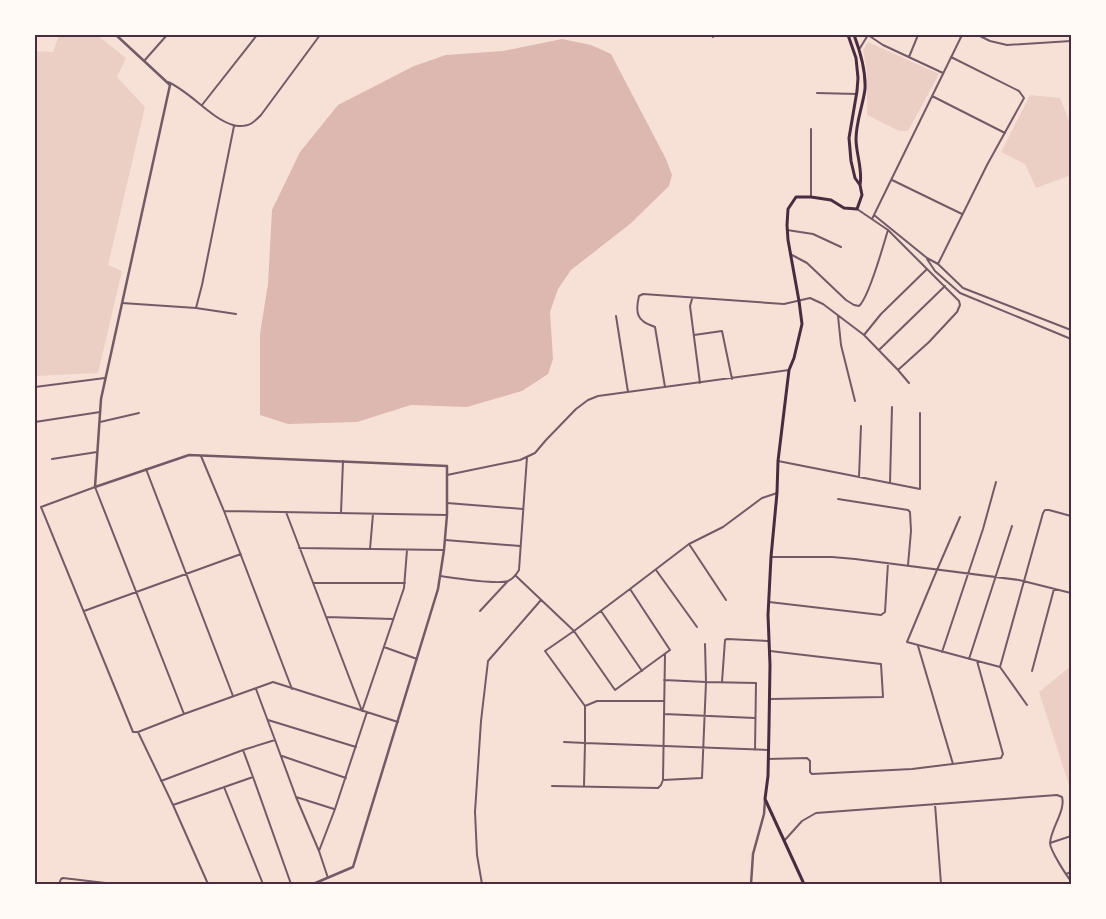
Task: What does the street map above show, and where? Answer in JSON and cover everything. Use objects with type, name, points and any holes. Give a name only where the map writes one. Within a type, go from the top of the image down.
[{"type":"main road","points":[[804,884],[765,799],[770,699],[769,602],[778,461],[789,370],[794,358],[802,324],[790,255],[787,230],[788,209],[796,197],[811,197],[831,200],[844,208],[858,209],[862,195],[851,161],[849,138],[858,78],[856,58],[848,35]]},
{"type":"main road","points":[[854,35],[859,49],[865,88],[856,138],[858,162],[862,177],[860,185]]},
{"type":"street","points":[[116,35],[170,85],[101,399],[94,487],[184,714]]},
{"type":"street","points":[[144,61],[167,35]]},
{"type":"street","points":[[202,105],[257,35]]},
{"type":"street","points":[[166,81],[177,86],[234,126],[252,124],[261,115],[320,35]]},
{"type":"street","points":[[859,49],[868,35],[883,45],[943,74]]},
{"type":"street","points":[[909,58],[918,35]]},
{"type":"street","points":[[872,219],[962,35]]},
{"type":"street","points":[[978,35],[990,41],[1007,45],[1071,41]]},
{"type":"street","points":[[938,264],[987,165],[1024,98],[1019,92],[951,57]]},
{"type":"street","points":[[817,93],[857,94]]},
{"type":"street","points":[[932,96],[1005,133]]},
{"type":"street","points":[[196,308],[234,126]]},
{"type":"street","points":[[810,129],[811,197]]},
{"type":"street","points":[[892,180],[962,214]]},
{"type":"street","points":[[858,209],[888,230],[945,286],[959,301],[960,305],[957,312],[929,342],[898,370]]},
{"type":"street","points":[[874,215],[926,258],[938,264],[963,288],[1071,330]]},
{"type":"street","points":[[787,230],[813,234],[841,247]]},
{"type":"street","points":[[790,255],[807,263],[846,300],[860,306],[869,288],[888,230]]},
{"type":"street","points":[[926,258],[934,271],[960,293],[1071,339]]},
{"type":"street","points":[[864,335],[881,314],[927,269]]},
{"type":"street","points":[[879,350],[945,286]]},
{"type":"street","points":[[665,388],[655,327],[645,323],[640,318],[637,306],[639,296],[643,294],[784,304],[810,298],[823,304],[864,335],[909,383]]},
{"type":"street","points":[[692,298],[690,306],[700,383]]},
{"type":"street","points":[[122,303],[196,308],[236,314]]},
{"type":"street","points":[[616,316],[628,392]]},
{"type":"street","points":[[838,316],[840,345],[855,401]]},
{"type":"street","points":[[694,335],[722,331],[732,379]]},
{"type":"street","points":[[447,475],[520,460],[528,456],[535,452],[576,409],[588,400],[598,396],[789,370]]},
{"type":"street","points":[[35,386],[105,378]]},
{"type":"street","points":[[890,483],[892,407]]},
{"type":"street","points":[[35,422],[100,412]]},
{"type":"street","points":[[99,423],[139,413]]},
{"type":"street","points":[[778,461],[920,489],[920,413]]},
{"type":"street","points":[[858,477],[861,426]]},
{"type":"street","points":[[52,459],[97,452]]},
{"type":"street","points":[[35,507],[41,507],[189,455],[447,466],[447,515],[438,589],[353,867],[313,884]]},
{"type":"street","points":[[201,456],[241,554],[292,689]]},
{"type":"street","points":[[480,611],[506,582],[516,576],[518,570],[528,456]]},
{"type":"street","points":[[341,513],[343,461]]},
{"type":"street","points":[[146,469],[233,697]]},
{"type":"street","points":[[942,652],[983,529],[996,482]]},
{"type":"street","points":[[584,786],[585,706],[545,651],[690,544],[723,527],[762,498],[777,493]]},
{"type":"street","points":[[838,499],[908,510],[910,512],[911,531],[908,566]]},
{"type":"street","points":[[447,503],[523,509]]},
{"type":"street","points":[[41,507],[133,732],[138,732],[273,682],[398,722]]},
{"type":"street","points":[[1000,666],[1043,513],[1049,510],[1071,516]]},
{"type":"street","points":[[224,511],[447,515]]},
{"type":"street","points":[[285,512],[362,711]]},
{"type":"street","points":[[370,549],[373,514]]},
{"type":"street","points":[[960,517],[907,642],[1000,666],[1027,705]]},
{"type":"street","points":[[969,658],[1012,526]]},
{"type":"street","points":[[445,540],[520,546]]},
{"type":"street","points":[[690,544],[726,600]]},
{"type":"street","points":[[299,548],[444,550]]},
{"type":"street","points":[[362,711],[404,588],[407,550]]},
{"type":"street","points":[[84,611],[241,554]]},
{"type":"street","points":[[771,557],[855,559],[995,577],[1071,593]]},
{"type":"street","points":[[769,602],[881,615],[885,612],[888,564]]},
{"type":"street","points":[[656,570],[697,627]]},
{"type":"street","points":[[440,576],[506,582]]},
{"type":"street","points":[[516,576],[574,631],[615,690],[670,650],[630,589]]},
{"type":"street","points":[[313,584],[405,583]]},
{"type":"street","points":[[1032,670],[1054,589]]},
{"type":"street","points":[[482,884],[477,855],[475,812],[481,721],[488,661],[541,600]]},
{"type":"street","points":[[601,611],[642,670]]},
{"type":"street","points":[[326,617],[394,620]]},
{"type":"street","points":[[722,682],[725,640],[769,641]]},
{"type":"street","points":[[663,780],[702,778],[706,644]]},
{"type":"street","points":[[918,645],[953,764]]},
{"type":"street","points":[[384,647],[417,659]]},
{"type":"street","points":[[770,651],[881,664],[883,697],[770,699]]},
{"type":"street","points":[[552,786],[658,788],[661,785],[663,780],[664,746],[664,654]]},
{"type":"street","points":[[768,760],[807,758],[810,761],[810,772],[812,774],[912,769],[1001,758],[1003,754],[977,661]]},
{"type":"street","points":[[664,680],[756,683],[755,750]]},
{"type":"street","points":[[256,689],[328,878]]},
{"type":"street","points":[[585,706],[597,700],[664,701]]},
{"type":"street","points":[[319,851],[346,778],[367,712]]},
{"type":"street","points":[[664,714],[755,718]]},
{"type":"street","points":[[268,720],[356,747]]},
{"type":"street","points":[[138,732],[208,884]]},
{"type":"street","points":[[161,781],[275,740]]},
{"type":"street","points":[[564,742],[768,750]]},
{"type":"street","points":[[243,750],[291,884]]},
{"type":"street","points":[[282,756],[346,778]]},
{"type":"street","points":[[173,805],[252,777]]},
{"type":"street","points":[[224,787],[263,884]]},
{"type":"street","points":[[784,841],[802,821],[816,813],[1059,795],[1062,796],[1063,803],[1050,843],[1071,881]]},
{"type":"street","points":[[296,797],[335,809]]},
{"type":"street","points":[[751,884],[753,854],[764,814],[765,799]]},
{"type":"street","points":[[935,804],[941,884]]},
{"type":"street","points":[[1050,843],[1071,836]]},
{"type":"street","points":[[1066,874],[1071,872]]},
{"type":"street","points":[[59,884],[63,878],[114,884]]},
{"type":"shaded area","points":[[59,35],[97,35],[126,58],[117,77],[145,107],[108,265],[122,271],[98,373],[35,376],[35,51],[53,52]]},
{"type":"shaded area","points":[[562,39],[591,45],[611,54],[666,159],[672,175],[669,186],[630,224],[571,270],[558,289],[550,312],[553,359],[548,374],[522,391],[467,407],[411,405],[357,422],[288,424],[260,415],[260,334],[268,284],[272,210],[300,152],[338,105],[414,66],[446,55],[503,51]]},
{"type":"shaded area","points":[[868,42],[939,74],[908,131],[899,131],[867,115],[867,72],[863,50]]},
{"type":"shaded area","points":[[1030,95],[1060,98],[1071,125],[1071,175],[1036,188],[1025,164],[1001,152]]},
{"type":"shaded area","points":[[1071,666],[1071,787],[1039,692]]}]
